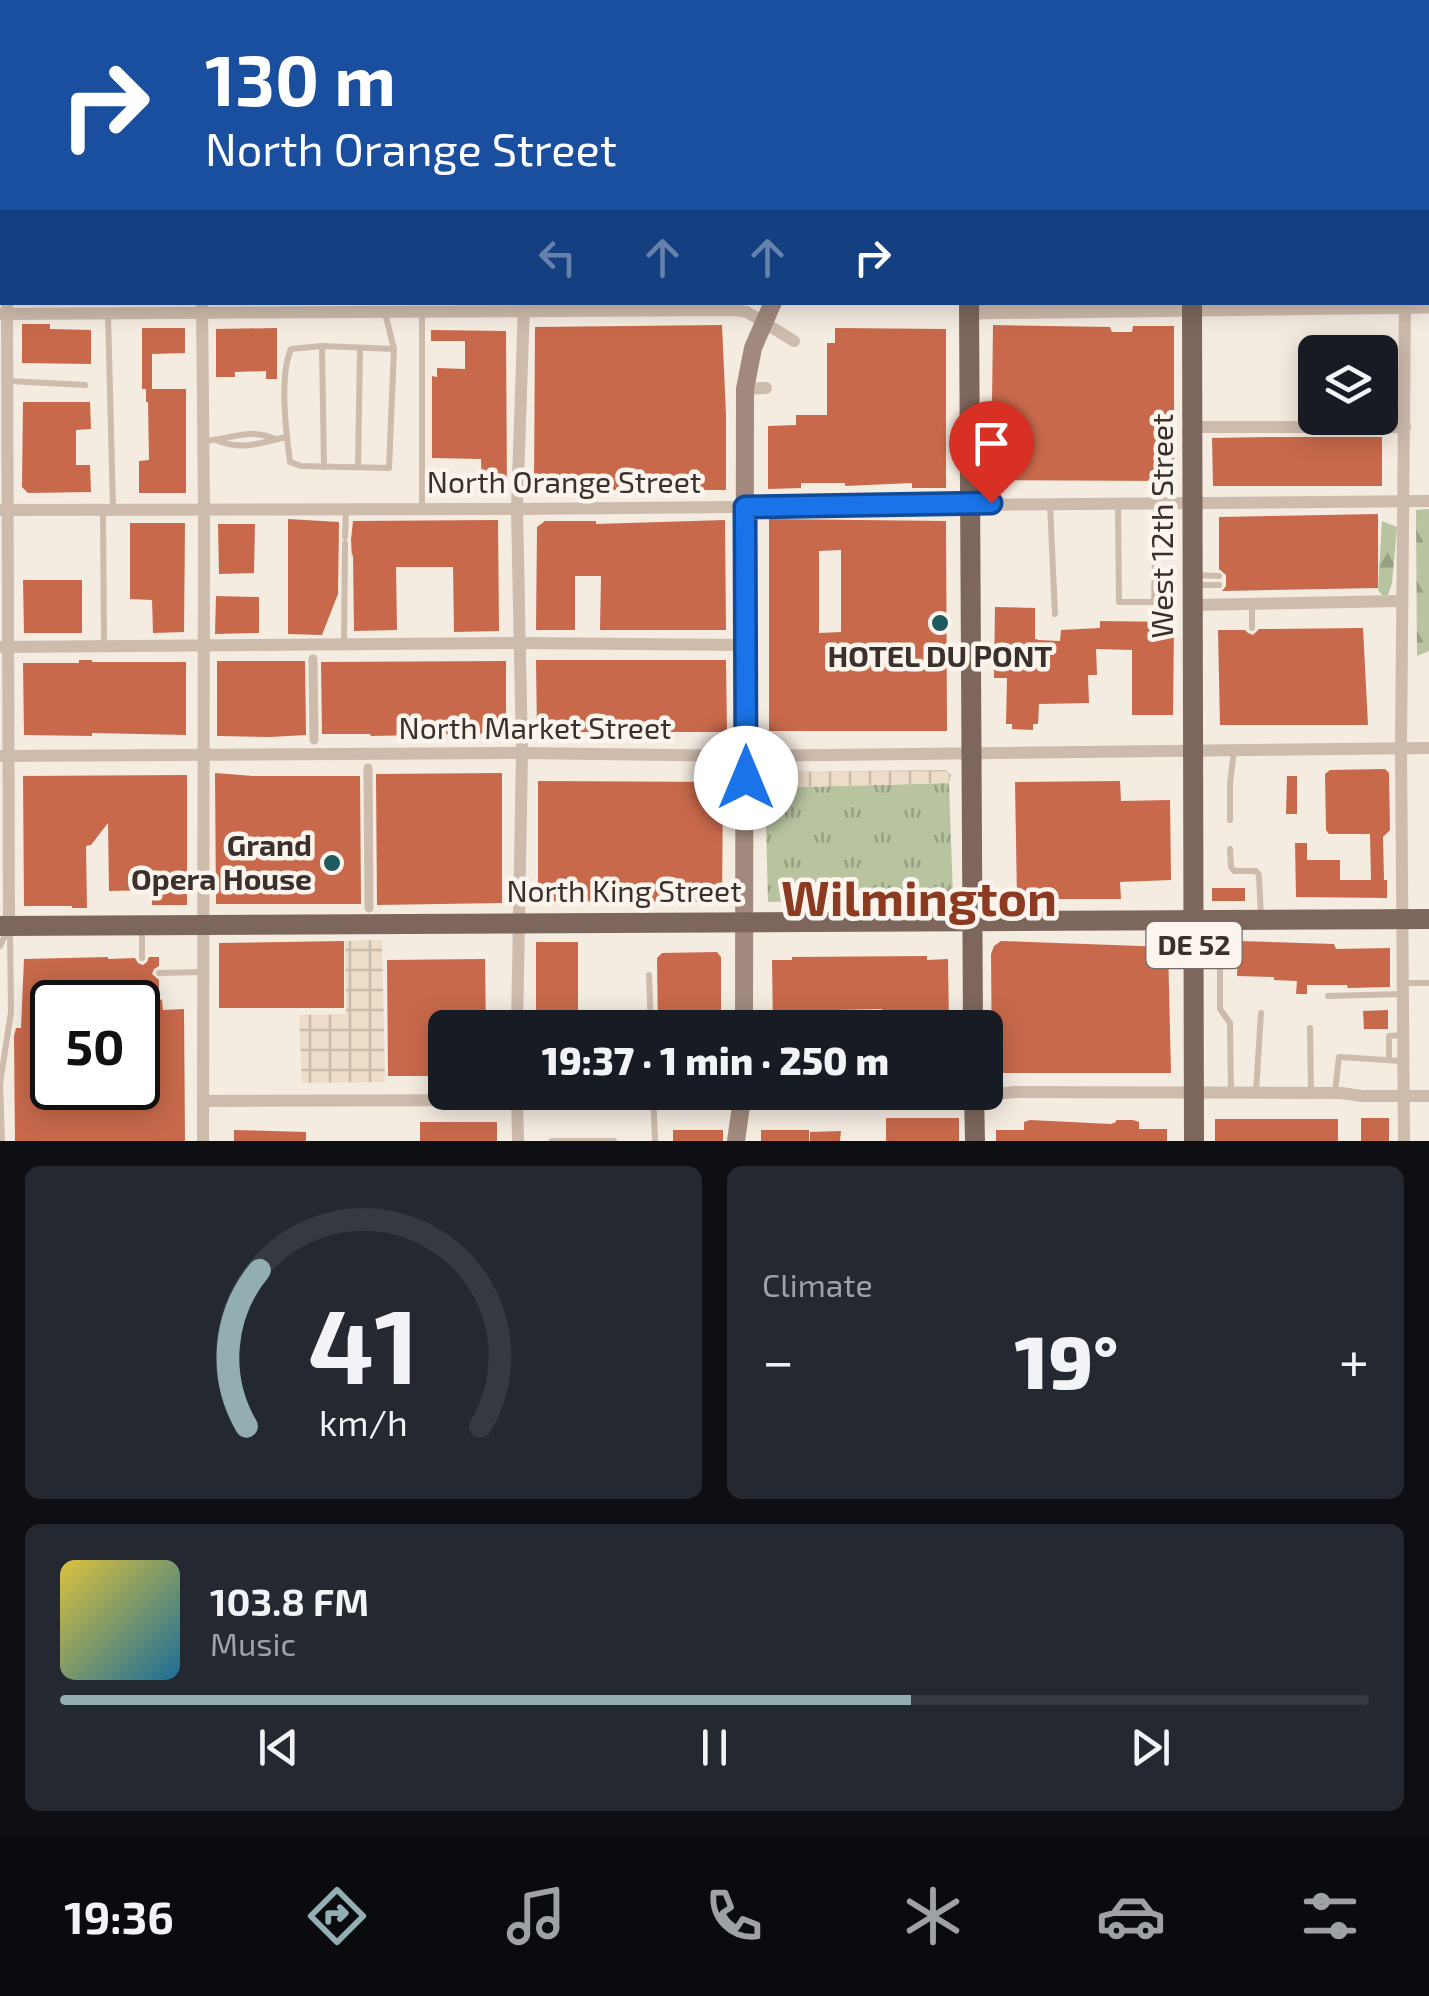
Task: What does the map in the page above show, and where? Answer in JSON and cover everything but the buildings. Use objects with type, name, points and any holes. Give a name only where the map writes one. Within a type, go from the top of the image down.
[{"type":"main road","points":[[744,1010],[745,389],[754,348],[772,305]]},
{"type":"main road","name":"West 12th Street","points":[[1192,306],[1193,750]]},
{"type":"main road","points":[[968,307],[974,1010]]},
{"type":"main road","name":"DE 52","points":[[1193,750],[1194,1141]]},
{"type":"main road","name":"North King Street","points":[[5,926],[1429,919]]},
{"type":"main road","points":[[736,1141],[740,1110]]},
{"type":"main road","points":[[745,1110],[747,1141]]},
{"type":"main road","points":[[974,1110],[975,1141]]},
{"type":"street","points":[[968,307],[1298,305]]},
{"type":"street","points":[[1404,1141],[1404,1096],[1396,1060],[1404,1035],[1401,748],[1405,305]]},
{"type":"street","points":[[517,1010],[522,753],[517,509],[524,306]]},
{"type":"street","points":[[5,926],[5,310],[108,314],[140,308],[202,308],[384,314],[524,306],[735,310],[747,312],[794,341]]},
{"type":"street","points":[[202,308],[210,441],[204,509],[203,1141]]},
{"type":"street","points":[[745,389],[766,388]]},
{"type":"street","points":[[1192,427],[1405,427]]},
{"type":"street","name":"North Orange Street","points":[[4,510],[1429,501]]},
{"type":"street","points":[[1193,588],[1252,604],[1402,601]]},
{"type":"street","points":[[4,647],[746,645]]},
{"type":"street","points":[[313,659],[314,740]]},
{"type":"street","name":"North Market Street","points":[[5,756],[746,756],[1429,748]]},
{"type":"street","points":[[368,768],[369,908]]},
{"type":"street","points":[[1003,1093],[1429,1096]]},
{"type":"street","points":[[203,1101],[428,1097]]},
{"type":"street","points":[[517,1110],[518,1141]]},
{"type":"lane","points":[[422,313],[422,508]]},
{"type":"lane","points":[[104,646],[108,314]]},
{"type":"lane","points":[[384,314],[394,349],[389,468],[301,466],[290,462],[285,363],[291,349],[394,349]]},
{"type":"lane","points":[[322,346],[324,467]]},
{"type":"lane","points":[[358,467],[360,348]]},
{"type":"lane","points":[[7,381],[85,384]]},
{"type":"lane","points":[[210,441],[232,446],[266,444],[286,437]]},
{"type":"lane","points":[[1118,503],[1119,602],[1154,602],[1156,502]]},
{"type":"lane","points":[[1050,503],[1055,614]]},
{"type":"lane","points":[[344,644],[346,508]]},
{"type":"lane","points":[[1193,588],[1219,576]]},
{"type":"lane","points":[[1193,588],[1219,585]]},
{"type":"lane","points":[[1252,604],[1252,628]]},
{"type":"lane","points":[[1230,820],[1234,750]]},
{"type":"lane","points":[[1230,849],[1234,871],[1256,871],[1259,875],[1261,919]]},
{"type":"lane","points":[[142,924],[142,958]]},
{"type":"lane","points":[[0,946],[5,926]]},
{"type":"lane","points":[[2,1141],[0,1083],[11,1012],[5,926]]},
{"type":"lane","points":[[1220,952],[1220,1009],[1230,1023],[1231,1093]]},
{"type":"lane","points":[[158,973],[203,972]]},
{"type":"lane","points":[[649,975],[650,1010]]},
{"type":"lane","points":[[1328,996],[1429,983]]},
{"type":"lane","points":[[1256,1093],[1261,1012]]},
{"type":"lane","points":[[1310,1028],[1311,1093]]},
{"type":"lane","points":[[1335,1093],[1338,1057],[1396,1060]]},
{"type":"lane","points":[[653,1110],[654,1141]]},
{"type":"lane","points":[[552,1141],[614,1141]]},
{"type":"green space","points":[[1429,509],[1429,651],[1417,656],[1416,510]]},
{"type":"green space","points":[[1382,521],[1397,527],[1392,583],[1388,595],[1383,596],[1378,590]]},
{"type":"green space","points":[[949,783],[953,897],[768,902],[765,788]]},
{"type":"shaded area","points":[[946,770],[951,775],[949,783],[765,788],[762,777],[771,772]]},
{"type":"shaded area","points":[[382,940],[385,1082],[302,1083],[299,1015],[346,1014],[345,941]]},
{"type":"place","name":"HOTEL DU PONT","points":[[940,623]]},
{"type":"place","name":"Grand Opera House","points":[[332,863]]},
{"type":"district","name":"Wilmington","points":[[919,898]]},
{"type":"route","points":[[746,778],[745,507],[991,503]]}]
